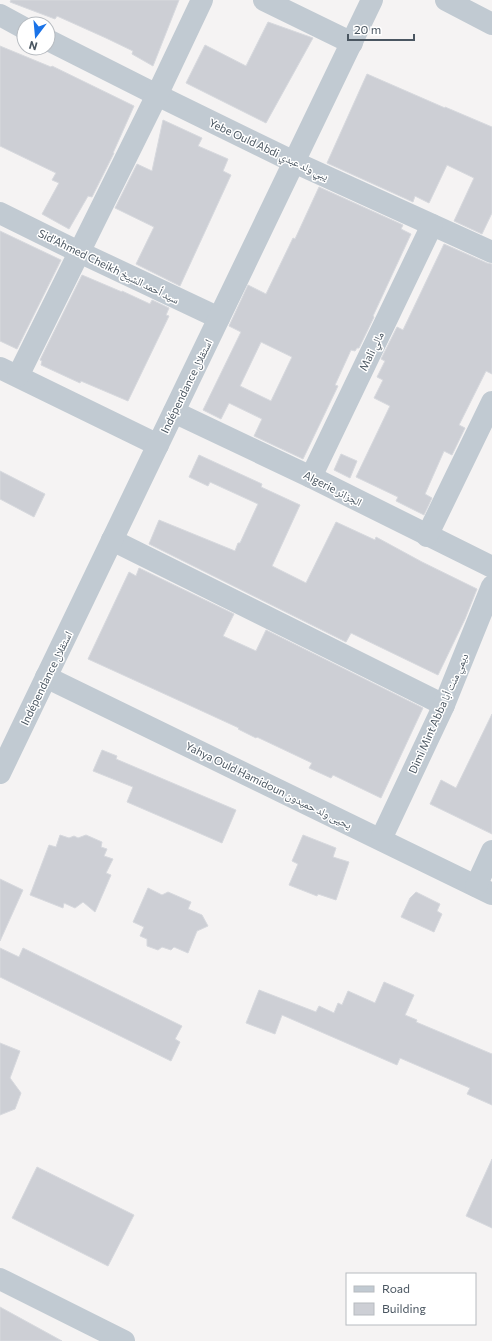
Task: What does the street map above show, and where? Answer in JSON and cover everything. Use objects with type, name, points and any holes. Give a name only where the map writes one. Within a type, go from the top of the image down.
[{"type":"street","points":[[158,445],[9,372],[79,252],[157,95],[202,0]]},
{"type":"street","points":[[264,0],[352,43]]},
{"type":"street","name":"Indépendance استقلال","points":[[0,773],[372,0]]},
{"type":"street","points":[[446,0],[492,24]]},
{"type":"street","points":[[0,15],[16,24]]},
{"type":"street","name":"Yebe Ould Abdi يبي ولد عبدي","points":[[56,44],[294,162],[492,252]]},
{"type":"street","name":"Sid'Ahmed Cheikh سيد أحمد الشيخ","points":[[0,213],[219,318]]},
{"type":"street","name":"Mali مالي","points":[[311,477],[432,225]]},
{"type":"street","points":[[427,536],[492,402]]},
{"type":"street","name":"Algerie الجزائر","points":[[174,412],[311,477],[492,567]]},
{"type":"street","points":[[112,540],[444,705]]},
{"type":"street","name":"Dimi Mint Abba ديمي منت أبا","points":[[381,839],[444,705],[492,586]]},
{"type":"street","name":"Yahya Ould Hamidoun يحيى ولد حميدون","points":[[46,677],[484,890]]},
{"type":"street","points":[[484,890],[492,851]]},
{"type":"street","points":[[0,1278],[102,1336],[124,1341]]},
{"type":"building","points":[[11,0],[179,0],[153,66],[132,54],[133,51],[57,16],[56,18],[56,16],[47,16],[10,2]]},
{"type":"building","points":[[268,22],[313,38],[266,123],[186,83],[205,45],[246,66]]},
{"type":"building","points":[[0,46],[16,53],[16,56],[24,56],[51,67],[52,66],[134,106],[114,153],[92,197],[88,196],[69,229],[42,214],[59,183],[52,180],[56,173],[0,146]]},
{"type":"building","points":[[367,74],[492,127],[492,213],[482,234],[454,221],[474,178],[447,165],[429,203],[415,196],[413,202],[327,163]]},
{"type":"building","points":[[163,120],[202,138],[198,146],[228,159],[223,171],[231,175],[180,286],[136,264],[154,227],[115,208],[137,164],[152,171]]},
{"type":"building","points":[[319,187],[403,225],[401,229],[411,234],[359,348],[355,351],[351,350],[335,385],[338,386],[303,459],[254,436],[262,419],[229,403],[221,419],[203,410],[241,332],[229,326],[248,285],[266,294],[293,238],[295,239]],"holes":[[[261,342],[292,357],[271,401],[240,386]]]},
{"type":"building","points":[[0,231],[61,260],[17,349],[0,341]]},
{"type":"building","points":[[444,244],[492,264],[492,374],[486,371],[459,425],[465,428],[452,455],[444,451],[425,494],[432,498],[424,515],[396,501],[398,497],[356,477],[390,406],[374,398],[383,380],[377,377],[385,361],[381,359],[397,327],[403,330]]},
{"type":"building","points":[[82,275],[150,304],[152,300],[169,308],[166,315],[169,316],[128,401],[81,381],[80,383],[41,365],[42,361],[40,360]]},
{"type":"building","points":[[341,454],[357,461],[350,478],[334,470]]},
{"type":"building","points":[[199,455],[262,484],[261,487],[300,505],[272,566],[306,583],[336,522],[375,540],[376,537],[477,589],[465,619],[438,675],[351,633],[346,642],[149,544],[159,520],[235,551],[238,543],[240,543],[258,504],[210,482],[208,486],[189,477]]},
{"type":"building","points":[[0,471],[45,494],[34,517],[0,499]]},
{"type":"building","points":[[139,568],[234,614],[223,636],[256,651],[266,630],[423,708],[381,798],[333,775],[331,778],[309,768],[312,763],[88,659],[129,572],[136,576]]},
{"type":"building","points":[[492,714],[492,834],[430,804],[441,780],[456,788]]},
{"type":"building","points":[[102,750],[117,756],[116,759],[236,810],[222,843],[127,802],[133,787],[93,771]]},
{"type":"building","points":[[60,835],[69,838],[74,836],[78,838],[86,835],[102,842],[101,847],[107,849],[104,856],[113,859],[106,873],[111,875],[95,912],[83,902],[75,908],[64,903],[63,908],[30,895],[49,845],[56,847]]},
{"type":"building","points":[[303,835],[336,848],[333,857],[349,862],[336,900],[318,894],[317,896],[289,885],[298,864],[292,861]]},
{"type":"building","points":[[0,879],[23,890],[0,941]]},
{"type":"building","points":[[148,888],[162,895],[168,892],[191,902],[188,909],[202,915],[208,926],[197,931],[188,953],[174,947],[171,950],[162,947],[158,950],[147,946],[147,939],[140,936],[144,927],[133,922]]},
{"type":"building","points":[[416,892],[440,904],[437,911],[442,914],[434,932],[401,917],[410,898]]},
{"type":"building","points":[[0,948],[19,957],[23,948],[182,1026],[175,1039],[180,1042],[171,1061],[0,977]]},
{"type":"building","points":[[384,982],[414,995],[405,1015],[417,1020],[416,1022],[492,1054],[492,1105],[467,1094],[470,1088],[400,1058],[397,1065],[282,1015],[275,1034],[246,1023],[259,990],[316,1012],[319,1006],[334,1013],[338,1003],[342,1005],[348,991],[375,1003]]},
{"type":"building","points":[[0,1043],[20,1051],[10,1078],[21,1093],[15,1109],[0,1115]]},
{"type":"building","points":[[492,1159],[492,1228],[466,1216]]},
{"type":"building","points":[[37,1167],[134,1215],[108,1266],[12,1218]]},
{"type":"building","points":[[0,1307],[62,1341],[0,1341]]}]
